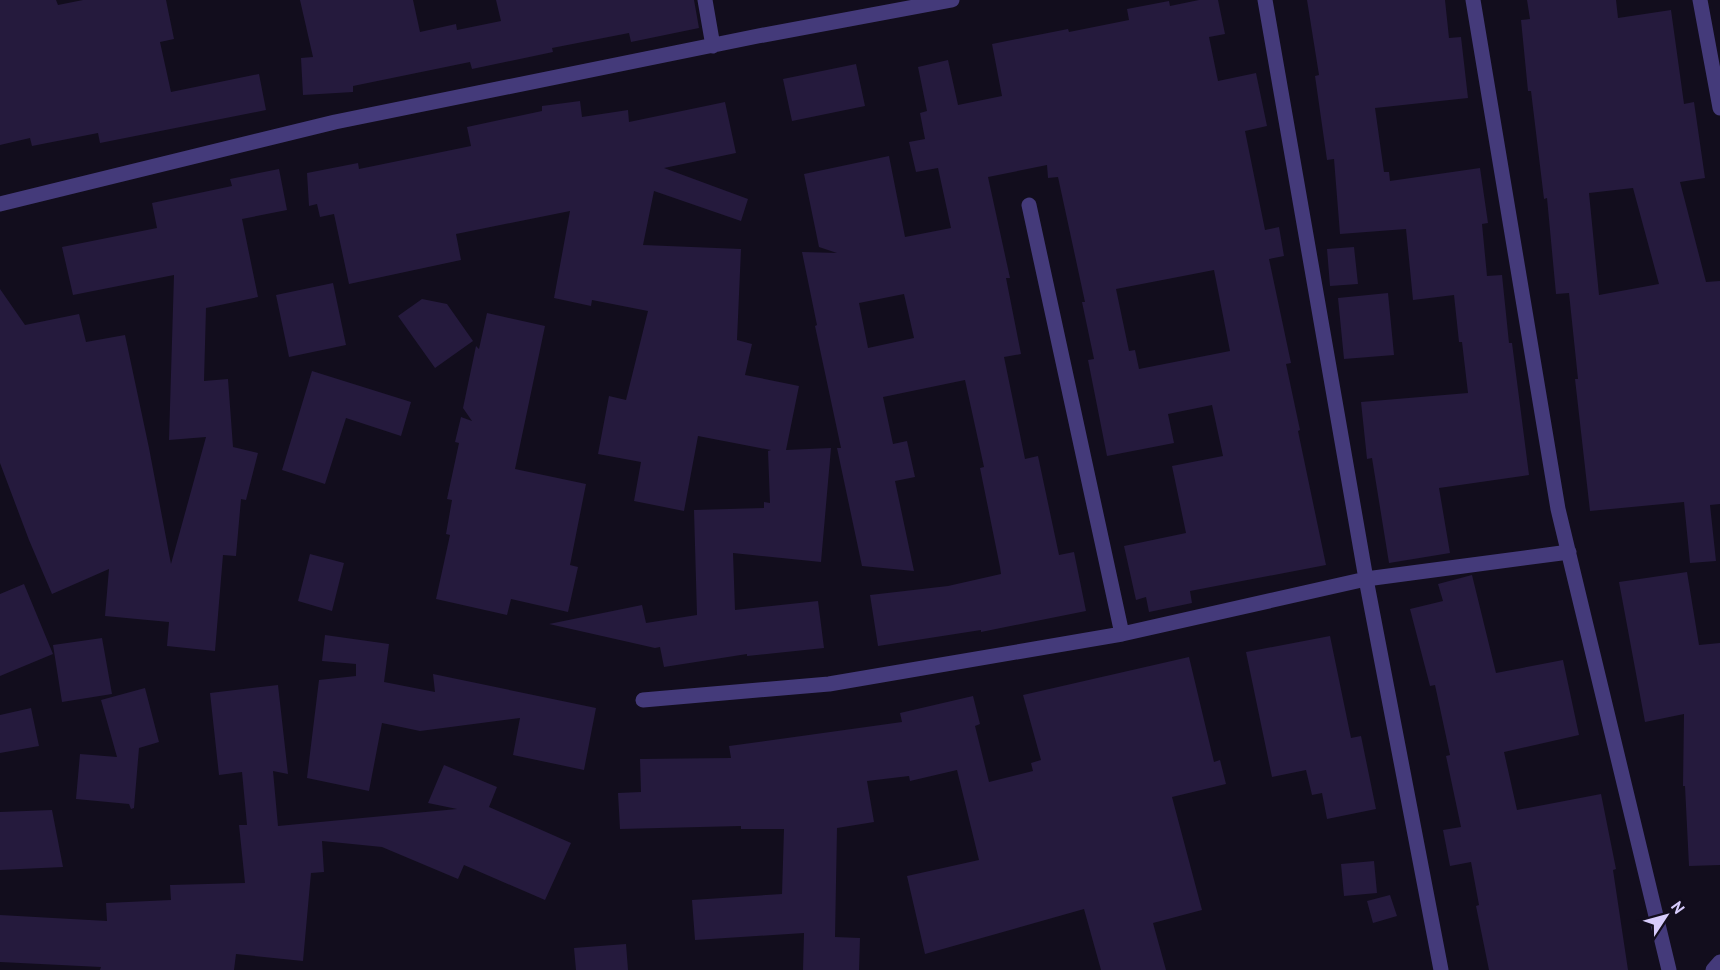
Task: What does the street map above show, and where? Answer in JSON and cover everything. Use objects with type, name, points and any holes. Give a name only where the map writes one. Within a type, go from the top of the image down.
[{"type":"street","points":[[705,0],[712,46]]},
{"type":"street","points":[[0,204],[335,122],[952,0]]},
{"type":"street","points":[[1265,0],[1366,579],[1441,970]]},
{"type":"street","points":[[1473,0],[1558,509],[1669,970]]},
{"type":"street","points":[[1700,0],[1720,108]]},
{"type":"street","points":[[1029,205],[1122,634]]},
{"type":"street","points":[[643,699],[829,684],[1122,634],[1366,579],[1569,552]]},
{"type":"street","points":[[1713,970],[1720,962]]},
{"type":"building","points":[[0,0],[56,0],[58,5],[83,0],[166,0],[174,39],[160,42],[171,92],[259,74],[266,110],[100,143],[98,133],[32,146],[30,138],[0,145]]},
{"type":"building","points":[[300,0],[413,0],[420,32],[456,24],[457,30],[501,21],[496,0],[694,0],[699,28],[631,42],[629,33],[552,48],[553,52],[472,69],[470,62],[353,86],[353,92],[303,95],[301,58],[313,57]]},
{"type":"building","points":[[1199,0],[1218,0],[1225,34],[1209,37],[1218,81],[1256,73],[1267,126],[1245,131],[1265,230],[1279,227],[1284,256],[1269,259],[1291,363],[1286,364],[1300,430],[1298,431],[1326,565],[1190,591],[1192,603],[1149,612],[1146,597],[1136,600],[1124,546],[1186,533],[1172,466],[1223,456],[1212,405],[1168,414],[1174,443],[1107,456],[1088,360],[1094,359],[1082,302],[1085,302],[1058,177],[1048,178],[1047,165],[988,177],[1010,278],[1006,278],[1021,354],[1004,357],[1025,459],[1038,456],[1059,555],[1074,552],[1086,611],[981,632],[981,630],[878,646],[870,595],[948,586],[1001,574],[1000,567],[980,468],[984,467],[965,380],[883,397],[893,444],[907,441],[915,477],[895,481],[914,571],[862,566],[837,448],[841,448],[802,252],[837,253],[819,247],[804,174],[889,156],[905,237],[951,228],[938,168],[916,172],[909,142],[925,139],[920,113],[927,111],[918,67],[948,60],[958,105],[1002,96],[992,44],[1129,20],[1127,9],[1169,1],[1170,6]],"holes":[[[1214,270],[1230,351],[1139,369],[1135,350],[1129,351],[1116,289]],[[904,294],[914,338],[868,348],[859,303]]]},
{"type":"building","points":[[1307,0],[1445,0],[1449,38],[1461,37],[1468,98],[1375,108],[1384,172],[1389,172],[1390,181],[1480,168],[1488,223],[1482,224],[1487,276],[1502,275],[1509,343],[1512,343],[1529,475],[1439,488],[1450,553],[1389,563],[1372,458],[1367,459],[1361,402],[1468,393],[1454,295],[1413,300],[1406,229],[1340,234],[1334,159],[1327,160],[1315,76],[1319,75]]},
{"type":"building","points":[[1527,0],[1616,0],[1618,18],[1671,10],[1684,104],[1694,102],[1705,178],[1680,182],[1706,282],[1720,281],[1720,504],[1710,505],[1716,561],[1690,563],[1684,502],[1590,511],[1575,379],[1578,379],[1569,293],[1556,294],[1547,198],[1544,199],[1531,91],[1528,91],[1521,20],[1530,19]],"holes":[[[1633,188],[1659,284],[1599,295],[1589,193]]]},
{"type":"building","points":[[856,64],[865,106],[792,121],[783,79]]},
{"type":"building","points":[[580,101],[582,117],[628,110],[629,122],[725,102],[736,153],[664,168],[748,199],[741,221],[654,191],[643,245],[741,249],[737,340],[752,344],[745,375],[799,386],[786,450],[831,448],[821,562],[733,553],[735,610],[818,601],[824,648],[747,656],[747,654],[664,667],[660,647],[655,648],[549,624],[642,605],[646,623],[697,615],[694,510],[764,508],[764,502],[770,503],[768,451],[771,450],[698,436],[684,511],[634,501],[641,462],[598,454],[609,396],[626,400],[648,311],[592,300],[591,306],[554,298],[570,211],[456,234],[461,260],[349,284],[334,214],[320,217],[317,204],[309,206],[307,173],[358,163],[359,169],[471,146],[467,127],[542,111],[542,106]]},
{"type":"building","points":[[279,169],[287,210],[242,219],[258,297],[206,308],[204,381],[228,379],[233,447],[258,453],[246,500],[241,499],[236,556],[223,555],[215,651],[167,646],[169,622],[105,616],[109,569],[52,594],[0,463],[0,289],[25,325],[79,314],[86,342],[125,335],[171,564],[206,437],[169,440],[174,275],[73,295],[62,247],[157,228],[152,203],[232,186],[230,179]]},
{"type":"building","points":[[1354,247],[1358,284],[1330,286],[1327,249]]},
{"type":"building","points":[[333,283],[346,345],[289,357],[276,295]]},
{"type":"building","points":[[1388,293],[1394,355],[1344,359],[1338,298]]},
{"type":"building","points":[[422,299],[447,304],[473,341],[435,368],[398,316]]},
{"type":"building","points":[[487,313],[545,326],[515,469],[586,484],[570,565],[578,567],[568,612],[511,599],[507,615],[436,599],[450,535],[446,534],[452,500],[447,499],[459,443],[455,442],[461,417],[472,421],[463,408],[476,346],[479,349]]},
{"type":"building","points":[[312,371],[411,402],[401,436],[346,418],[325,484],[282,470]]},
{"type":"building","points":[[310,554],[344,563],[332,611],[298,601]]},
{"type":"building","points":[[1687,572],[1699,645],[1720,643],[1720,865],[1689,866],[1685,786],[1683,786],[1684,714],[1645,722],[1619,582]]},
{"type":"building","points":[[1472,575],[1496,673],[1563,660],[1579,735],[1504,752],[1517,810],[1601,794],[1616,869],[1613,870],[1628,970],[1489,970],[1476,906],[1479,905],[1471,862],[1450,866],[1443,830],[1461,827],[1446,756],[1450,755],[1435,685],[1430,686],[1410,609],[1443,601],[1438,584]]},
{"type":"building","points":[[24,584],[53,654],[0,676],[0,594]]},
{"type":"building","points":[[325,635],[389,644],[384,682],[435,692],[433,674],[596,708],[584,770],[513,755],[520,718],[420,731],[382,723],[369,791],[307,778],[319,680],[356,676],[356,664],[322,661]]},
{"type":"building","points":[[1330,636],[1351,738],[1361,736],[1376,809],[1327,819],[1322,793],[1312,795],[1306,770],[1272,777],[1246,652]]},
{"type":"building","points":[[102,638],[112,694],[62,702],[53,645]]},
{"type":"building","points":[[1189,657],[1214,762],[1220,760],[1226,784],[1172,797],[1202,910],[1153,923],[1166,970],[1101,970],[1084,909],[925,954],[907,876],[979,860],[957,770],[910,781],[909,776],[867,781],[874,822],[837,828],[835,937],[860,938],[859,970],[803,970],[804,933],[695,940],[692,900],[782,894],[784,829],[741,829],[741,826],[620,829],[618,793],[641,792],[640,759],[731,758],[729,746],[902,722],[900,713],[973,696],[980,724],[975,726],[989,782],[1033,771],[1031,763],[1041,760],[1023,695]]},
{"type":"building","points":[[278,685],[288,774],[273,771],[278,826],[457,809],[428,803],[444,765],[497,787],[489,807],[571,843],[545,900],[464,865],[458,879],[382,847],[322,841],[324,872],[311,873],[303,961],[236,954],[234,970],[100,970],[101,967],[0,962],[0,915],[107,921],[106,903],[171,900],[170,885],[245,883],[239,825],[247,825],[242,772],[219,775],[210,693]]},
{"type":"building","points":[[145,688],[159,742],[139,748],[134,808],[131,809],[129,804],[76,799],[80,754],[117,757],[101,700]]},
{"type":"building","points":[[31,708],[39,746],[0,753],[0,715]]},
{"type":"building","points":[[52,810],[63,867],[0,870],[0,812]]},
{"type":"building","points":[[1374,861],[1377,893],[1344,896],[1341,864]]},
{"type":"building","points":[[1390,895],[1397,916],[1373,923],[1367,901]]},
{"type":"building","points":[[626,944],[628,970],[576,970],[574,948]]}]
